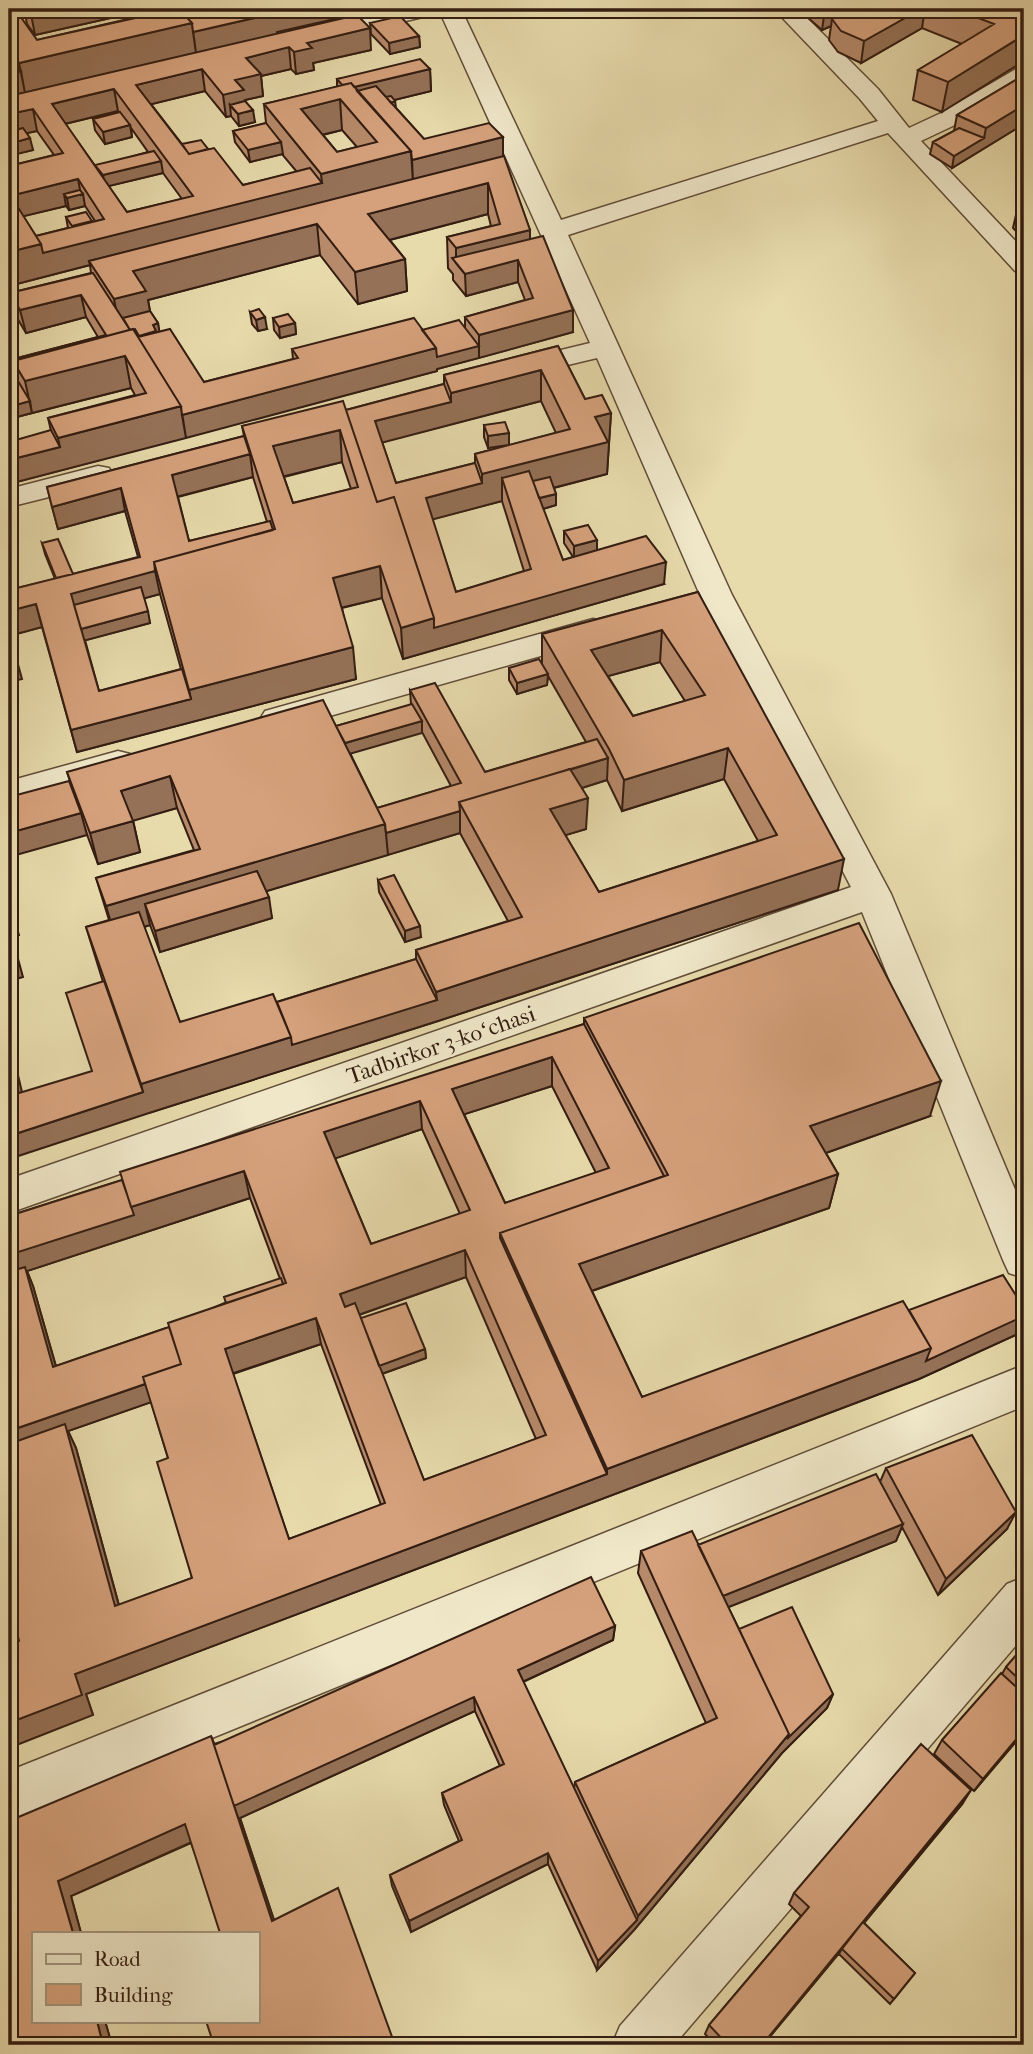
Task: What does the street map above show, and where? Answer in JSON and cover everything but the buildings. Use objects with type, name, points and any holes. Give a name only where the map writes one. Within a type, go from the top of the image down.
[{"type":"street","points":[[293,40],[428,9]]},
{"type":"street","points":[[450,9],[511,173],[551,232],[606,346],[703,599],[873,894],[1024,1260]]},
{"type":"street","points":[[785,9],[869,94],[899,132],[1024,265]]},
{"type":"street","points":[[551,232],[948,119],[1024,74]]},
{"type":"street","points":[[484,378],[606,346]]},
{"type":"street","points":[[9,498],[131,467]]},
{"type":"street","points":[[249,726],[622,621]]},
{"type":"street","points":[[9,794],[142,756]]},
{"type":"street","name":"Tadbirkor 3-koʻchasi","points":[[9,1196],[873,894]]},
{"type":"street","points":[[9,1796],[1024,1385]]},
{"type":"street","points":[[639,2045],[1024,1600]]}]
